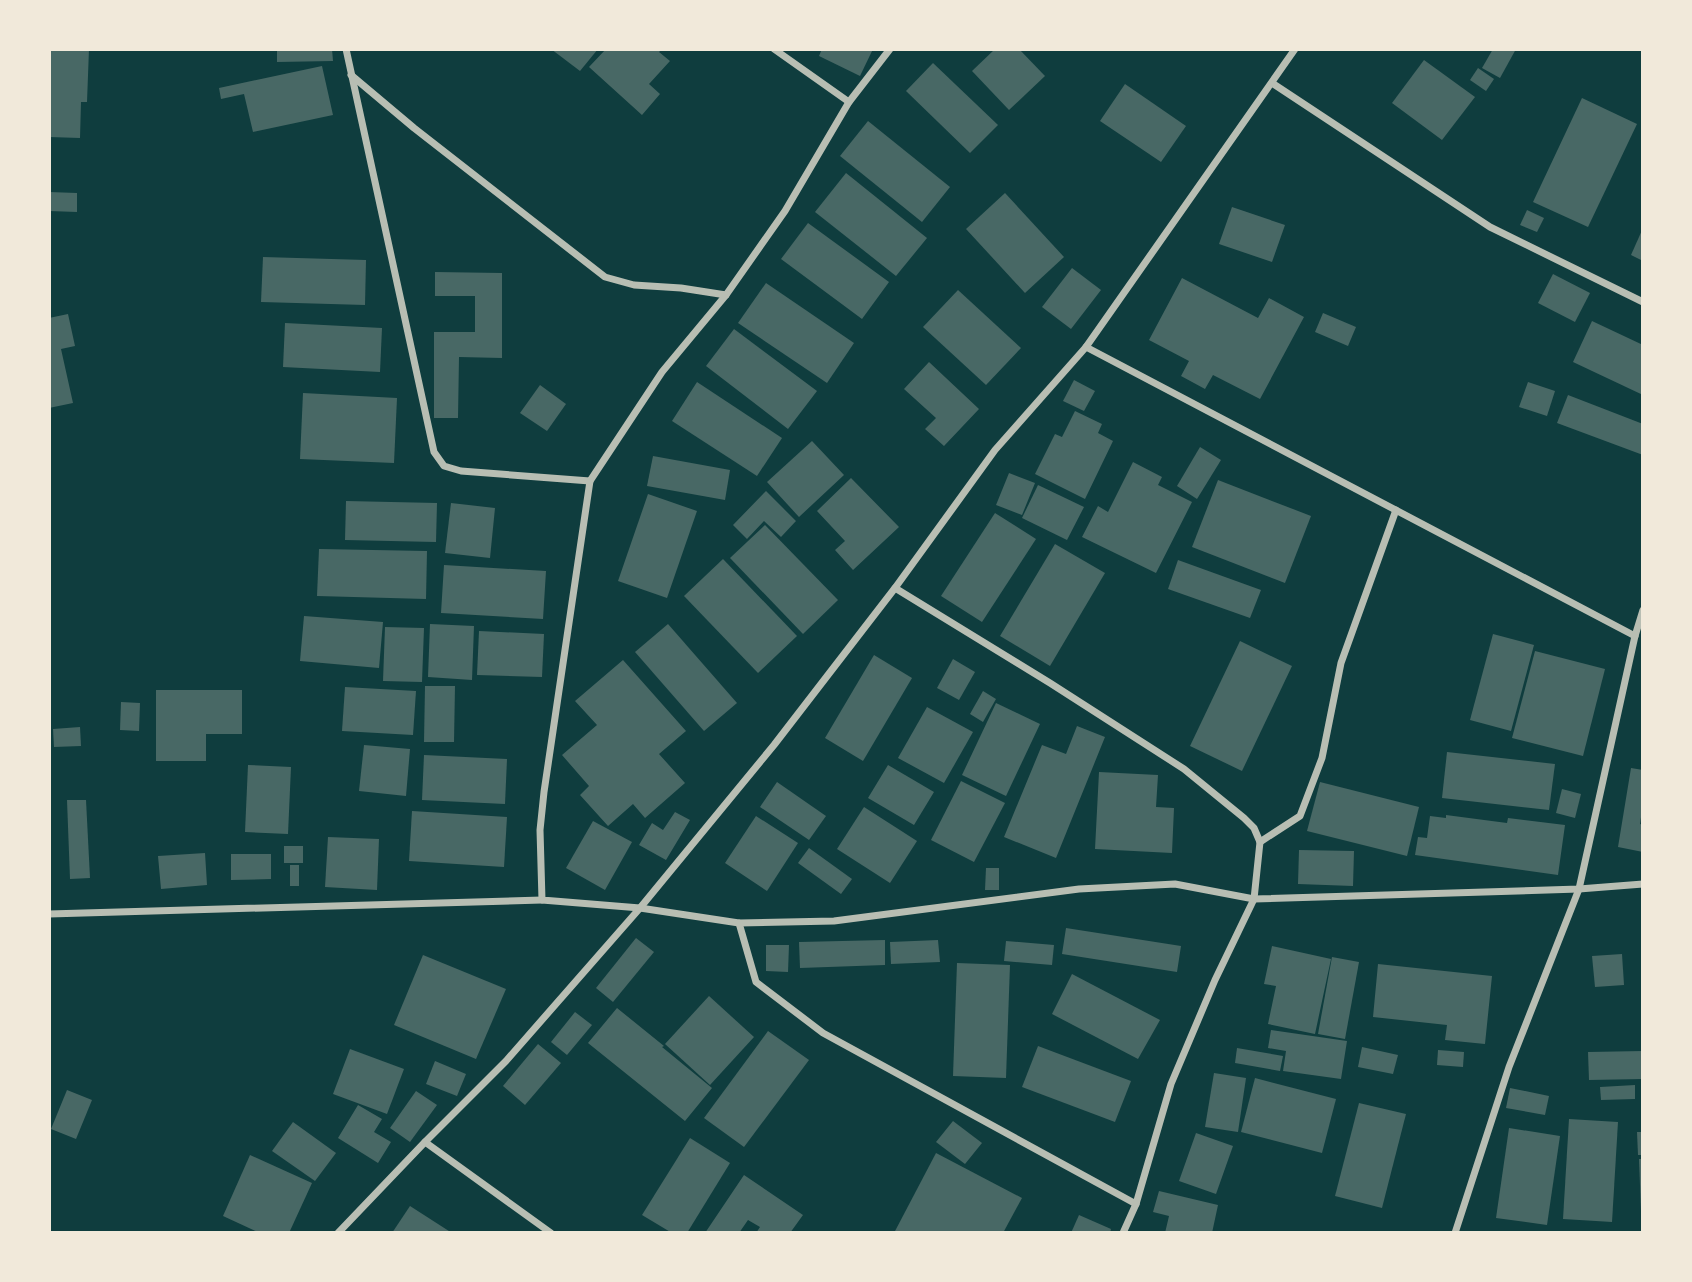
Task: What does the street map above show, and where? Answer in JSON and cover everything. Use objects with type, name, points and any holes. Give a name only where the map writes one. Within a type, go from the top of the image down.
[{"type":"street","points":[[345,49],[434,452],[444,466],[461,471],[590,481]]},
{"type":"street","points":[[774,49],[849,102]]},
{"type":"street","points":[[542,900],[540,830],[544,792],[590,481],[662,372],[726,295],[785,211],[849,102],[890,49]]},
{"type":"street","points":[[338,1233],[506,1061],[640,908],[774,746],[895,588],[995,450],[1086,347],[1295,49]]},
{"type":"street","points":[[351,75],[424,136],[605,277],[634,285],[726,295]]},
{"type":"street","points":[[1272,83],[1490,227],[1643,302]]},
{"type":"street","points":[[1086,347],[1635,636]]},
{"type":"street","points":[[1260,842],[1300,816],[1322,758],[1341,663],[1396,510]]},
{"type":"street","points":[[895,588],[1184,769],[1244,818],[1254,828],[1260,842],[1254,899],[1215,980],[1171,1084],[1136,1204],[1123,1233]]},
{"type":"street","points":[[1455,1233],[1509,1067],[1579,889],[1643,610]]},
{"type":"street","points":[[49,914],[542,900],[640,908],[739,923],[834,921],[1079,889],[1175,884],[1254,899],[1579,889],[1643,884]]},
{"type":"street","points":[[739,923],[756,982],[823,1033],[1136,1204]]},
{"type":"street","points":[[425,1142],[551,1233]]},
{"type":"building","points":[[49,49],[89,49],[87,102],[81,102],[80,138],[49,137]]},
{"type":"building","points":[[277,49],[332,49],[333,61],[277,62]]},
{"type":"building","points":[[551,49],[598,49],[580,71]]},
{"type":"building","points":[[606,49],[662,49],[659,52],[670,61],[649,84],[660,94],[642,115],[589,67]]},
{"type":"building","points":[[822,49],[873,49],[860,76],[819,56]]},
{"type":"building","points":[[995,49],[1019,49],[1045,76],[1009,110],[972,71]]},
{"type":"building","points":[[1493,49],[1516,49],[1500,78],[1482,68]]},
{"type":"building","points":[[1424,60],[1475,97],[1442,140],[1392,103]]},
{"type":"building","points":[[933,63],[998,125],[970,153],[906,91]]},
{"type":"building","points":[[322,66],[333,115],[253,132],[244,94],[221,99],[219,88]]},
{"type":"building","points":[[1478,68],[1494,79],[1486,91],[1470,80]]},
{"type":"building","points":[[1125,84],[1186,126],[1161,162],[1100,121]]},
{"type":"building","points":[[1582,98],[1637,124],[1588,227],[1533,202]]},
{"type":"building","points":[[868,121],[950,187],[922,222],[840,156]]},
{"type":"building","points":[[846,173],[927,238],[896,276],[815,212]]},
{"type":"building","points":[[49,192],[77,193],[77,212],[49,211]]},
{"type":"building","points":[[1005,193],[1064,257],[1025,293],[966,229]]},
{"type":"building","points":[[1232,207],[1285,225],[1272,262],[1219,244]]},
{"type":"building","points":[[1527,210],[1544,218],[1537,232],[1520,225]]},
{"type":"building","points":[[808,223],[889,282],[862,319],[781,259]]},
{"type":"building","points":[[1643,228],[1643,261],[1631,255]]},
{"type":"building","points":[[263,257],[366,260],[365,305],[261,302]]},
{"type":"building","points":[[1072,268],[1101,290],[1071,329],[1042,307]]},
{"type":"building","points":[[435,272],[502,273],[502,358],[459,357],[458,418],[434,418],[434,332],[475,332],[475,296],[435,296]]},
{"type":"building","points":[[1553,274],[1590,293],[1575,322],[1538,303]]},
{"type":"building","points":[[1182,278],[1258,318],[1269,298],[1304,317],[1260,399],[1213,375],[1205,389],[1181,376],[1189,361],[1149,340]]},
{"type":"building","points":[[766,283],[854,343],[827,383],[738,323]]},
{"type":"building","points":[[958,290],[1021,348],[986,385],[923,327]]},
{"type":"building","points":[[1323,313],[1356,327],[1348,346],[1315,332]]},
{"type":"building","points":[[68,314],[75,346],[61,349],[73,403],[49,408],[49,318]]},
{"type":"building","points":[[1592,321],[1643,345],[1643,395],[1573,362]]},
{"type":"building","points":[[285,323],[382,328],[380,372],[283,367]]},
{"type":"building","points":[[734,329],[817,391],[788,429],[706,366]]},
{"type":"building","points":[[929,362],[979,409],[944,446],[925,429],[936,418],[904,389]]},
{"type":"building","points":[[1074,380],[1095,391],[1084,411],[1063,401]]},
{"type":"building","points":[[697,382],[782,438],[757,476],[672,421]]},
{"type":"building","points":[[1528,382],[1555,391],[1547,416],[1519,407]]},
{"type":"building","points":[[540,385],[566,404],[547,431],[520,413]]},
{"type":"building","points":[[303,393],[397,398],[394,463],[300,459]]},
{"type":"building","points":[[1568,395],[1643,424],[1643,455],[1557,423]]},
{"type":"building","points":[[1075,411],[1102,424],[1098,433],[1113,441],[1085,499],[1035,474],[1055,434],[1062,437]]},
{"type":"building","points":[[812,441],[844,475],[799,517],[767,482]]},
{"type":"building","points":[[1200,447],[1221,460],[1197,499],[1177,486]]},
{"type":"building","points":[[653,456],[730,470],[725,500],[647,486]]},
{"type":"building","points":[[1133,462],[1162,477],[1158,485],[1192,502],[1156,573],[1082,537],[1098,506],[1108,512]]},
{"type":"building","points":[[1009,473],[1035,483],[1022,515],[996,505]]},
{"type":"building","points":[[851,478],[899,527],[853,570],[835,550],[845,541],[817,511]]},
{"type":"building","points":[[1218,480],[1311,516],[1285,583],[1192,547]]},
{"type":"building","points":[[1038,485],[1084,507],[1067,540],[1022,518]]},
{"type":"building","points":[[766,491],[796,521],[781,537],[764,521],[747,539],[733,525]]},
{"type":"building","points":[[648,494],[697,511],[667,598],[618,581]]},
{"type":"building","points":[[346,501],[437,503],[436,542],[345,540]]},
{"type":"building","points":[[451,503],[495,508],[490,558],[445,553]]},
{"type":"building","points":[[995,513],[1036,539],[982,622],[941,596]]},
{"type":"building","points":[[765,525],[838,600],[803,634],[730,558]]},
{"type":"building","points":[[1055,544],[1105,573],[1050,666],[1000,636]]},
{"type":"building","points":[[319,549],[427,551],[426,599],[317,596]]},
{"type":"building","points":[[723,559],[797,636],[758,673],[684,596]]},
{"type":"building","points":[[1178,560],[1261,590],[1250,618],[1168,589]]},
{"type":"building","points":[[444,565],[546,571],[543,619],[441,613]]},
{"type":"building","points":[[304,616],[383,622],[379,668],[300,661]]},
{"type":"building","points":[[430,624],[474,626],[472,680],[428,677]]},
{"type":"building","points":[[668,624],[737,703],[704,731],[635,652]]},
{"type":"building","points":[[385,627],[424,628],[422,682],[383,681]]},
{"type":"building","points":[[479,631],[544,634],[542,677],[477,675]]},
{"type":"building","points":[[1493,634],[1534,645],[1511,731],[1470,720]]},
{"type":"building","points":[[1240,641],[1292,666],[1242,771],[1190,746]]},
{"type":"building","points":[[1535,651],[1605,669],[1583,756],[1512,738]]},
{"type":"building","points":[[874,655],[912,678],[863,761],[825,738]]},
{"type":"building","points":[[953,659],[975,672],[959,700],[937,688]]},
{"type":"building","points":[[623,660],[686,731],[659,754],[685,783],[645,818],[633,804],[608,826],[580,795],[589,786],[562,755],[597,725],[575,701]]},
{"type":"building","points":[[425,686],[455,686],[454,742],[424,742]]},
{"type":"building","points":[[345,687],[416,691],[413,735],[342,731]]},
{"type":"building","points":[[156,690],[242,690],[242,734],[206,734],[206,761],[156,761]]},
{"type":"building","points":[[983,691],[996,699],[983,722],[970,714]]},
{"type":"building","points":[[121,702],[140,703],[139,731],[120,730]]},
{"type":"building","points":[[996,703],[1040,724],[1006,796],[962,775]]},
{"type":"building","points":[[927,707],[973,732],[944,783],[898,758]]},
{"type":"building","points":[[1077,726],[1105,737],[1056,858],[1004,837],[1042,745],[1066,754]]},
{"type":"building","points":[[80,727],[81,746],[54,747],[53,729]]},
{"type":"building","points":[[364,745],[410,749],[406,796],[359,791]]},
{"type":"building","points":[[1447,752],[1555,764],[1549,810],[1442,798]]},
{"type":"building","points":[[424,755],[507,759],[505,804],[422,800]]},
{"type":"building","points":[[248,765],[291,767],[288,834],[245,832]]},
{"type":"building","points":[[888,765],[934,792],[914,825],[868,798]]},
{"type":"building","points":[[1631,768],[1643,770],[1640,824],[1643,825],[1643,852],[1618,847]]},
{"type":"building","points":[[1099,772],[1158,775],[1156,807],[1174,808],[1172,853],[1095,849]]},
{"type":"building","points":[[961,781],[1005,803],[974,862],[931,840]]},
{"type":"building","points":[[777,782],[826,816],[809,840],[760,807]]},
{"type":"building","points":[[1320,782],[1419,807],[1407,856],[1307,831]]},
{"type":"building","points":[[1562,789],[1581,794],[1575,818],[1556,813]]},
{"type":"building","points":[[67,800],[86,800],[90,878],[70,879]]},
{"type":"building","points":[[864,807],[917,841],[890,883],[837,849]]},
{"type":"building","points":[[412,811],[507,817],[504,867],[409,861]]},
{"type":"building","points":[[675,812],[690,820],[666,860],[639,845],[652,823],[663,830]]},
{"type":"building","points":[[1446,815],[1507,823],[1508,818],[1565,825],[1558,875],[1415,855],[1418,837],[1427,838],[1430,816],[1446,818]]},
{"type":"building","points":[[756,816],[798,843],[767,891],[725,863]]},
{"type":"building","points":[[593,821],[632,842],[605,890],[566,868]]},
{"type":"building","points":[[328,837],[379,839],[377,890],[325,887]]},
{"type":"building","points":[[284,846],[303,846],[303,863],[284,863]]},
{"type":"building","points":[[809,848],[852,879],[841,894],[798,863]]},
{"type":"building","points":[[1299,850],[1354,851],[1353,886],[1298,884]]},
{"type":"building","points":[[205,853],[207,885],[161,889],[158,856]]},
{"type":"building","points":[[231,854],[271,854],[271,879],[231,880]]},
{"type":"building","points":[[290,865],[299,865],[299,886],[290,886]]},
{"type":"building","points":[[986,868],[999,868],[999,890],[985,890]]},
{"type":"building","points":[[1066,928],[1181,946],[1177,972],[1062,954]]},
{"type":"building","points":[[636,938],[654,952],[613,1002],[596,988]]},
{"type":"building","points":[[885,940],[885,965],[800,968],[799,942]]},
{"type":"building","points":[[938,940],[940,962],[891,964],[890,942]]},
{"type":"building","points":[[1006,941],[1054,945],[1052,965],[1004,961]]},
{"type":"building","points":[[766,945],[789,945],[788,972],[766,971]]},
{"type":"building","points":[[1272,946],[1331,959],[1315,1034],[1268,1024],[1276,986],[1264,984]]},
{"type":"building","points":[[1622,954],[1624,985],[1595,987],[1592,956]]},
{"type":"building","points":[[423,955],[506,989],[476,1059],[394,1025]]},
{"type":"building","points":[[1332,957],[1359,962],[1345,1039],[1318,1034]]},
{"type":"building","points":[[957,963],[1010,965],[1006,1078],[953,1076]]},
{"type":"building","points":[[1378,964],[1492,976],[1485,1044],[1445,1040],[1447,1025],[1373,1017]]},
{"type":"building","points":[[1072,974],[1160,1020],[1138,1059],[1052,1014]]},
{"type":"building","points":[[709,996],[754,1037],[710,1085],[665,1044]]},
{"type":"building","points":[[617,1008],[712,1088],[685,1121],[588,1043]]},
{"type":"building","points":[[575,1012],[592,1025],[567,1055],[551,1042]]},
{"type":"building","points":[[1271,1030],[1347,1041],[1341,1079],[1283,1071],[1286,1051],[1268,1048]]},
{"type":"building","points":[[768,1031],[809,1060],[744,1147],[704,1118]]},
{"type":"building","points":[[538,1044],[561,1063],[525,1105],[503,1086]]},
{"type":"building","points":[[1038,1046],[1131,1081],[1115,1122],[1022,1087]]},
{"type":"building","points":[[1362,1047],[1398,1055],[1393,1074],[1358,1067]]},
{"type":"building","points":[[1237,1048],[1283,1056],[1280,1071],[1235,1063]]},
{"type":"building","points":[[350,1049],[404,1069],[387,1114],[333,1094]]},
{"type":"building","points":[[1438,1050],[1464,1052],[1463,1067],[1437,1065]]},
{"type":"building","points":[[1643,1051],[1643,1079],[1589,1080],[1588,1052]]},
{"type":"building","points":[[435,1061],[466,1074],[457,1096],[426,1084]]},
{"type":"building","points":[[1214,1073],[1246,1078],[1238,1132],[1205,1127]]},
{"type":"building","points":[[1255,1078],[1336,1099],[1322,1153],[1241,1132]]},
{"type":"building","points":[[1635,1085],[1635,1099],[1601,1100],[1600,1087]]},
{"type":"building","points":[[1510,1088],[1549,1096],[1545,1115],[1506,1108]]},
{"type":"building","points":[[67,1090],[92,1100],[76,1139],[51,1129]]},
{"type":"building","points":[[416,1091],[437,1105],[410,1142],[390,1128]]},
{"type":"building","points":[[1359,1103],[1406,1114],[1382,1208],[1335,1196]]},
{"type":"building","points":[[358,1105],[382,1119],[374,1132],[391,1142],[378,1163],[338,1138]]},
{"type":"building","points":[[1569,1119],[1618,1122],[1612,1222],[1563,1219]]},
{"type":"building","points":[[953,1121],[982,1143],[965,1164],[936,1142]]},
{"type":"building","points":[[293,1122],[336,1153],[315,1181],[272,1151]]},
{"type":"building","points":[[1509,1128],[1560,1136],[1547,1225],[1496,1218]]},
{"type":"building","points":[[1637,1132],[1643,1132],[1643,1155],[1638,1155]]},
{"type":"building","points":[[1196,1133],[1233,1146],[1216,1194],[1179,1181]]},
{"type":"building","points":[[690,1138],[730,1163],[687,1233],[672,1233],[642,1215]]},
{"type":"building","points":[[936,1153],[1022,1198],[1003,1233],[894,1233]]},
{"type":"building","points":[[250,1155],[312,1183],[289,1233],[260,1233],[223,1216]]},
{"type":"building","points":[[1639,1159],[1643,1159],[1643,1211],[1641,1211]]},
{"type":"building","points":[[744,1175],[803,1215],[790,1233],[756,1233],[760,1227],[748,1220],[739,1233],[705,1233]]},
{"type":"building","points":[[1159,1191],[1218,1205],[1212,1233],[1165,1233],[1169,1216],[1153,1212]]},
{"type":"building","points":[[410,1206],[452,1233],[392,1233]]},
{"type":"building","points":[[1079,1215],[1111,1229],[1110,1233],[1071,1233]]}]
